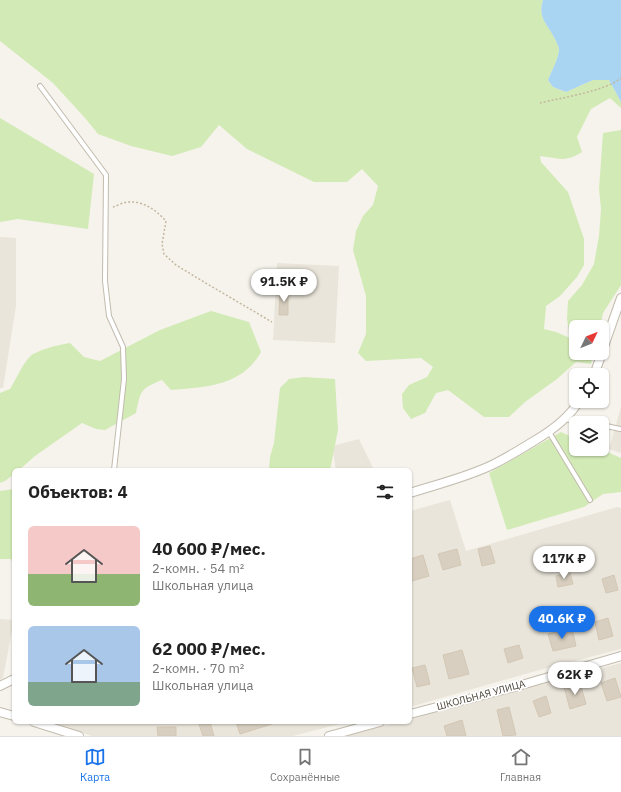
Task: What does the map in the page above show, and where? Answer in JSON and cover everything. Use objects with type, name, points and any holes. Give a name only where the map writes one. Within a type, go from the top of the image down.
[{"type":"street","points":[[609,333],[621,298]]},
{"type":"street","points":[[412,492],[476,472],[494,464],[549,432],[564,419],[573,408]]},
{"type":"street","name":"ШКОЛЬНАЯ УЛИЦА","points":[[412,713],[518,686],[621,656]]},
{"type":"street","points":[[0,686],[12,680]]},
{"type":"street","points":[[0,712],[12,715]]},
{"type":"street","points":[[40,724],[79,736]]},
{"type":"street","points":[[329,736],[373,724]]},
{"type":"lane","points":[[40,86],[106,175],[105,281],[109,316],[123,348],[124,379],[114,468]]},
{"type":"lane","points":[[564,419],[569,420]]},
{"type":"lane","points":[[609,426],[620,428]]},
{"type":"lane","points":[[549,432],[590,500]]},
{"type":"path","points":[[540,103],[586,92],[616,82],[621,78]]},
{"type":"path","points":[[105,210],[127,202],[147,205],[166,221],[162,244],[164,254],[176,265],[272,322]]},
{"type":"shaded area","points":[[0,237],[16,238],[16,306],[3,388],[0,388]]},
{"type":"shaded area","points":[[277,263],[339,266],[335,343],[273,340]]},
{"type":"shaded area","points":[[621,407],[621,453],[609,449]]},
{"type":"shaded area","points":[[359,439],[373,468],[336,468],[332,446]]},
{"type":"shaded area","points":[[450,500],[466,551],[617,507],[621,508],[621,649],[532,672],[412,706],[412,510]]},
{"type":"shaded area","points":[[0,619],[12,620],[12,631],[3,678],[0,680]]},
{"type":"shaded area","points":[[621,663],[621,736],[345,736],[391,724],[412,724],[412,718]]},
{"type":"shaded area","points":[[55,724],[339,724],[293,736],[92,736]]},
{"type":"green space","points":[[0,0],[543,0],[543,17],[559,49],[548,80],[553,87],[566,92],[593,80],[609,80],[621,102],[621,108],[610,98],[591,109],[577,137],[582,152],[566,159],[540,156],[541,162],[568,192],[584,239],[584,265],[577,277],[560,296],[546,306],[544,329],[569,338],[569,360],[592,360],[591,364],[576,362],[557,379],[525,402],[509,417],[484,417],[448,390],[436,393],[425,413],[411,419],[403,408],[402,394],[409,385],[427,377],[433,367],[421,358],[366,361],[358,353],[366,334],[366,296],[353,250],[356,231],[363,216],[373,205],[378,186],[362,169],[347,182],[314,182],[247,149],[219,125],[201,147],[172,156],[131,146],[98,134],[53,83],[0,41]]},
{"type":"green space","points":[[0,118],[94,174],[88,229],[18,219],[0,222]]},
{"type":"green space","points":[[621,130],[621,285],[603,313],[602,320],[569,320],[569,332],[567,319],[568,301],[582,285],[594,264],[599,236],[601,209],[599,189],[603,133]]},
{"type":"green space","points":[[211,311],[249,322],[261,352],[244,372],[222,383],[197,388],[171,390],[162,380],[145,388],[139,399],[136,413],[105,430],[96,429],[82,423],[35,456],[21,468],[12,468],[12,476],[0,483],[0,393],[10,389],[23,365],[33,354],[52,347],[70,343],[84,357],[100,361],[160,330]]},
{"type":"green space","points":[[304,377],[335,379],[338,430],[330,468],[269,468],[270,457],[274,443],[280,388],[289,379]]},
{"type":"green space","points":[[561,432],[569,436],[569,456],[609,456],[609,453],[621,458],[621,492],[603,494],[584,507],[507,530],[489,473]]},
{"type":"green space","points":[[12,489],[12,562],[11,559],[0,559],[0,491]]},
{"type":"water","points":[[543,0],[621,0],[621,102],[609,80],[593,80],[566,92],[553,87],[548,80],[559,49],[543,17]]},
{"type":"building","points":[[280,290],[288,290],[288,315],[279,315]]},
{"type":"building","points":[[490,546],[495,563],[482,566],[478,549]]},
{"type":"building","points":[[457,549],[461,565],[443,570],[438,554]]},
{"type":"building","points":[[423,555],[429,576],[412,581],[412,558]]},
{"type":"building","points":[[570,573],[573,584],[558,587],[556,576]]},
{"type":"building","points":[[614,575],[618,590],[606,593],[602,579]]},
{"type":"building","points":[[608,618],[613,636],[599,640],[595,622]]},
{"type":"building","points":[[572,628],[576,646],[553,651],[548,634]]},
{"type":"building","points":[[519,645],[523,658],[508,663],[504,649]]},
{"type":"building","points":[[462,650],[469,674],[449,679],[443,655]]},
{"type":"building","points":[[425,665],[430,684],[417,687],[412,668]]},
{"type":"building","points":[[615,678],[621,697],[607,701],[601,683]]},
{"type":"building","points":[[580,683],[586,704],[570,709],[564,687]]},
{"type":"building","points":[[546,696],[551,713],[539,717],[533,701]]},
{"type":"building","points":[[509,707],[516,735],[503,736],[497,710]]},
{"type":"building","points":[[462,720],[466,736],[447,736],[444,726]]},
{"type":"building","points":[[199,724],[211,724],[214,736],[203,736]]},
{"type":"building","points":[[237,724],[272,724],[240,734]]},
{"type":"building","points":[[157,727],[176,727],[176,736],[158,736]]}]
